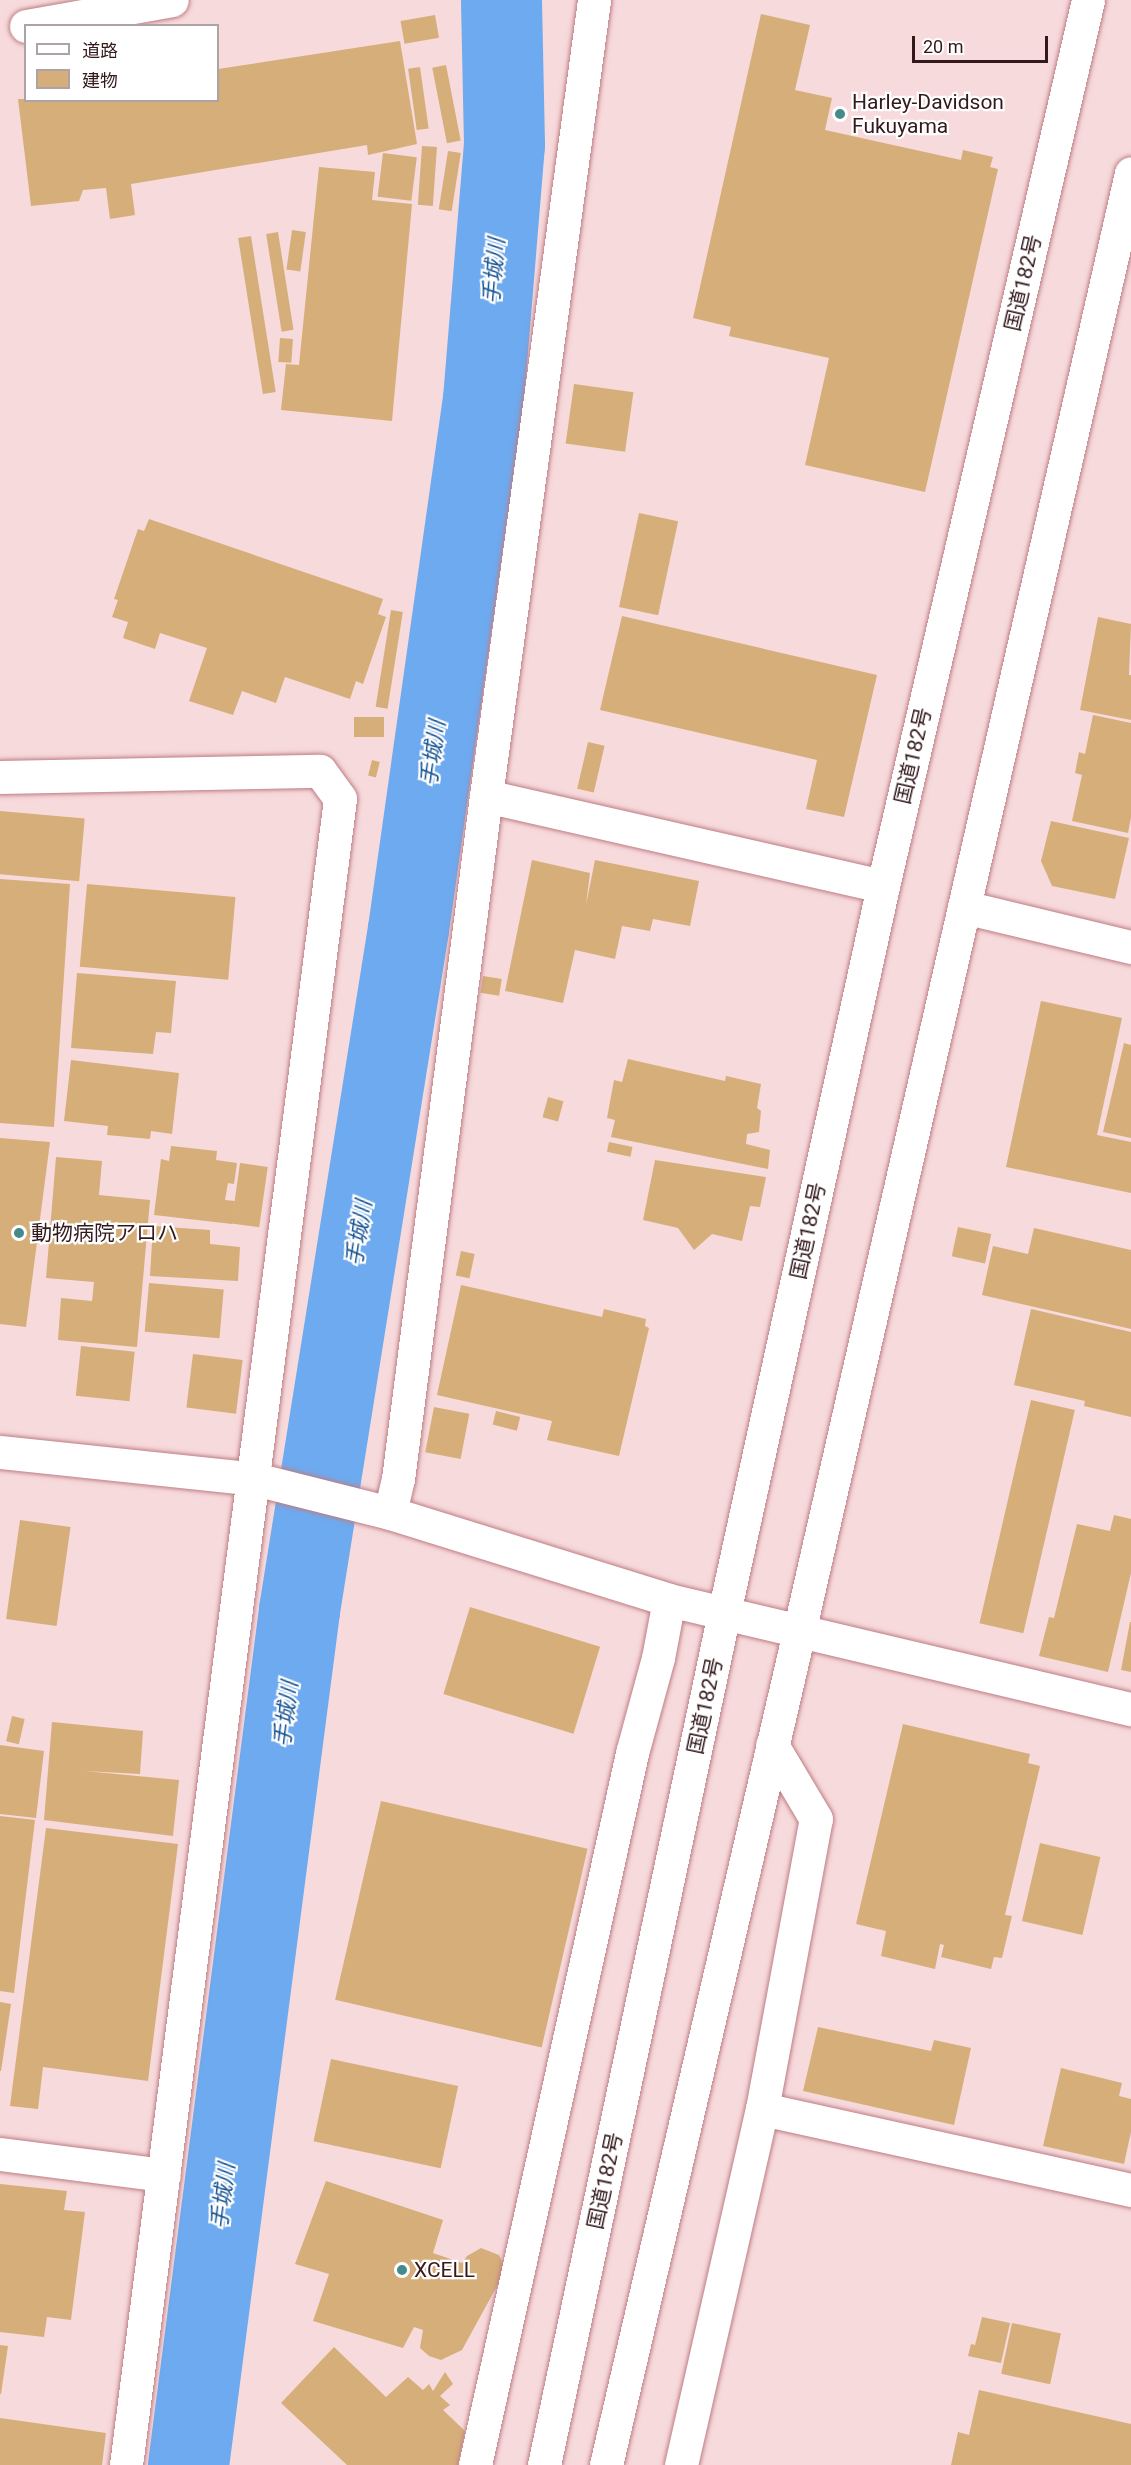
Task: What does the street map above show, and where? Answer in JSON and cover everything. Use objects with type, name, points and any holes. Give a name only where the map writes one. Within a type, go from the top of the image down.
[{"type":"main road","points":[[37,24],[172,0]]},
{"type":"main road","points":[[379,1511],[398,1479],[486,796],[594,0]]},
{"type":"main road","name":"国道182号","points":[[544,2465],[724,1613],[883,886],[1088,0]]},
{"type":"main road","points":[[0,30],[24,26]]},
{"type":"main road","points":[[606,2465],[799,1632],[1131,173]]},
{"type":"main road","points":[[0,777],[320,771],[340,799],[266,1482],[164,2175],[126,2465]]},
{"type":"main road","points":[[486,796],[883,886]]},
{"type":"main road","points":[[964,907],[1131,947]]},
{"type":"main road","points":[[0,1452],[266,1482],[379,1511],[669,1600],[1131,1708]]},
{"type":"main road","points":[[475,2465],[632,1754],[658,1658],[669,1600]]},
{"type":"main road","points":[[681,2465],[762,2109],[816,1820],[772,1745]]},
{"type":"main road","points":[[762,2109],[1131,2190]]},
{"type":"main road","points":[[0,2154],[164,2175]]},
{"type":"building","points":[[761,14],[810,25],[795,90],[832,98],[825,130],[961,160],[963,150],[993,157],[990,167],[998,169],[925,492],[805,465],[829,358],[729,336],[731,327],[693,318]]},
{"type":"building","points":[[435,15],[439,38],[405,44],[401,21]]},
{"type":"building","points":[[400,41],[417,144],[368,155],[367,145],[131,184],[135,215],[110,219],[106,188],[83,190],[79,201],[31,206],[18,99],[24,99],[24,102],[219,102],[219,69]]},
{"type":"building","points":[[446,65],[461,141],[447,143],[432,68]]},
{"type":"building","points":[[420,67],[429,128],[417,130],[408,69]]},
{"type":"building","points":[[422,146],[437,147],[433,206],[418,205]]},
{"type":"building","points":[[448,151],[461,153],[452,211],[439,209]]},
{"type":"building","points":[[383,153],[417,157],[411,201],[378,197]]},
{"type":"building","points":[[319,167],[375,172],[372,200],[412,204],[392,421],[281,410],[286,364],[299,365]]},
{"type":"building","points":[[292,230],[306,232],[300,272],[286,270]]},
{"type":"building","points":[[278,232],[293,330],[282,332],[266,234]]},
{"type":"building","points":[[251,236],[276,392],[263,394],[238,238]]},
{"type":"building","points":[[280,338],[293,339],[291,363],[278,362]]},
{"type":"building","points":[[574,384],[633,392],[625,452],[566,443]]},
{"type":"building","points":[[639,513],[678,521],[658,615],[619,607]]},
{"type":"building","points":[[149,519],[383,599],[378,614],[386,617],[363,684],[356,681],[350,699],[285,677],[276,703],[242,691],[233,715],[189,701],[207,648],[160,633],[155,649],[123,638],[128,622],[112,617],[118,600],[114,599],[138,529],[144,531]]},
{"type":"building","points":[[391,610],[403,612],[388,709],[376,707]]},
{"type":"building","points":[[622,616],[877,675],[844,817],[806,809],[817,760],[600,710]]},
{"type":"building","points":[[1098,617],[1131,624],[1129,675],[1131,675],[1131,720],[1080,710]]},
{"type":"building","points":[[1093,715],[1131,723],[1131,817],[1128,833],[1072,821],[1082,775],[1075,773],[1079,752],[1085,754]]},
{"type":"building","points":[[354,717],[384,717],[384,737],[354,737]]},
{"type":"building","points":[[588,742],[605,746],[594,793],[577,789]]},
{"type":"building","points":[[372,760],[380,762],[376,777],[368,776]]},
{"type":"building","points":[[0,811],[85,818],[79,881],[0,874]]},
{"type":"building","points":[[1051,821],[1129,838],[1115,899],[1052,886],[1041,861]]},
{"type":"building","points":[[532,860],[590,873],[586,905],[595,860],[699,881],[690,926],[653,919],[650,931],[622,926],[615,959],[575,950],[563,1003],[505,991]]},
{"type":"building","points":[[0,879],[70,884],[54,1127],[0,1123]]},
{"type":"building","points":[[87,884],[235,897],[228,980],[80,967]]},
{"type":"building","points":[[77,973],[176,981],[171,1033],[156,1032],[153,1054],[71,1048]]},
{"type":"building","points":[[483,976],[502,979],[499,996],[480,993]]},
{"type":"building","points":[[1041,1001],[1122,1018],[1097,1135],[1131,1142],[1131,1193],[1006,1167]]},
{"type":"building","points":[[1124,1043],[1131,1045],[1131,1138],[1103,1132]]},
{"type":"building","points":[[628,1059],[725,1081],[726,1076],[761,1084],[757,1108],[761,1111],[759,1132],[747,1134],[746,1144],[770,1150],[768,1169],[611,1137],[615,1120],[607,1118],[614,1080],[622,1082]]},
{"type":"building","points":[[71,1060],[179,1073],[172,1134],[151,1131],[150,1139],[107,1135],[108,1126],[64,1121]]},
{"type":"building","points":[[548,1097],[563,1101],[558,1121],[543,1117]]},
{"type":"building","name":"動物病院アロハ","points":[[0,1138],[50,1142],[26,1327],[0,1324]]},
{"type":"building","points":[[609,1142],[632,1147],[630,1157],[607,1152]]},
{"type":"building","points":[[171,1146],[217,1151],[216,1160],[237,1163],[234,1184],[228,1183],[225,1200],[235,1201],[232,1224],[154,1215],[161,1159],[169,1161]]},
{"type":"building","points":[[56,1157],[102,1161],[99,1195],[150,1200],[137,1347],[58,1340],[61,1298],[92,1301],[94,1282],[46,1278]]},
{"type":"building","points":[[655,1160],[766,1177],[760,1207],[750,1206],[742,1241],[712,1234],[694,1250],[678,1228],[643,1220]]},
{"type":"building","points":[[240,1163],[268,1167],[259,1227],[232,1223]]},
{"type":"building","points":[[153,1226],[210,1230],[210,1244],[240,1247],[238,1281],[150,1276]]},
{"type":"building","points":[[958,1227],[991,1234],[985,1263],[952,1256]]},
{"type":"building","points":[[1034,1228],[1131,1250],[1131,1329],[982,1295],[993,1246],[1028,1254]]},
{"type":"building","points":[[461,1251],[475,1254],[469,1278],[456,1275]]},
{"type":"building","points":[[149,1283],[224,1290],[219,1338],[145,1332]]},
{"type":"building","points":[[461,1285],[602,1317],[604,1309],[646,1319],[645,1326],[649,1328],[619,1456],[547,1440],[552,1421],[437,1395]]},
{"type":"building","points":[[1031,1309],[1131,1332],[1131,1417],[1084,1406],[1085,1401],[1014,1385]]},
{"type":"building","points":[[81,1346],[135,1352],[129,1401],[76,1396]]},
{"type":"building","points":[[193,1354],[243,1360],[236,1414],[186,1408]]},
{"type":"building","points":[[1031,1400],[1075,1410],[1023,1633],[979,1623]]},
{"type":"building","points":[[434,1407],[469,1414],[461,1459],[425,1452]]},
{"type":"building","points":[[496,1411],[520,1417],[517,1431],[493,1425]]},
{"type":"building","points":[[1114,1515],[1131,1519],[1131,1573],[1108,1672],[1039,1656],[1049,1617],[1054,1618],[1077,1524],[1110,1531]]},
{"type":"building","points":[[20,1520],[71,1527],[57,1626],[6,1619]]},
{"type":"building","points":[[470,1607],[600,1647],[573,1734],[443,1694]]},
{"type":"building","points":[[1131,1622],[1131,1672],[1121,1670]]},
{"type":"building","points":[[12,1716],[25,1719],[19,1744],[6,1741]]},
{"type":"building","points":[[52,1722],[143,1731],[140,1774],[85,1771],[179,1780],[173,1836],[44,1820]]},
{"type":"building","points":[[903,1724],[1030,1754],[1028,1763],[1040,1766],[1005,1915],[1012,1916],[1002,1958],[994,1957],[991,1969],[941,1957],[944,1945],[940,1944],[935,1969],[881,1956],[886,1931],[856,1924]]},
{"type":"building","points":[[0,1745],[44,1751],[36,1818],[0,1814]]},
{"type":"building","points":[[381,1801],[588,1849],[542,2047],[335,2000]]},
{"type":"building","points":[[0,1816],[35,1820],[14,1993],[0,1991]]},
{"type":"building","points":[[46,1828],[178,1844],[148,2081],[43,2067],[38,2109],[10,2106]]},
{"type":"building","points":[[1040,1843],[1100,1857],[1082,1935],[1022,1921]]},
{"type":"building","points":[[0,2002],[11,2004],[1,2071],[0,2071]]},
{"type":"building","points":[[818,2027],[931,2051],[934,2040],[971,2048],[954,2125],[803,2091]]},
{"type":"building","points":[[331,2059],[458,2086],[441,2168],[314,2141]]},
{"type":"building","points":[[1061,2068],[1122,2083],[1119,2096],[1131,2099],[1131,2132],[1124,2164],[1043,2146]]},
{"type":"building","points":[[326,2181],[443,2220],[433,2253],[462,2263],[467,2256],[481,2248],[499,2255],[503,2263],[502,2277],[462,2350],[441,2360],[429,2356],[420,2348],[423,2330],[414,2327],[403,2348],[313,2321],[329,2274],[295,2264]]},
{"type":"building","points":[[0,2184],[67,2191],[64,2210],[85,2212],[71,2320],[47,2317],[44,2337],[0,2332]]},
{"type":"building","points":[[982,2317],[1010,2323],[1001,2363],[968,2356],[971,2344],[975,2345]]},
{"type":"building","points":[[1012,2323],[1061,2333],[1050,2384],[1001,2374]]},
{"type":"building","points":[[0,2345],[8,2346],[1,2394],[0,2394]]},
{"type":"building","points":[[334,2347],[386,2397],[408,2377],[423,2390],[429,2384],[433,2391],[445,2372],[453,2384],[440,2396],[450,2405],[443,2410],[465,2431],[458,2465],[347,2465],[281,2403]]},
{"type":"building","points":[[979,2390],[1131,2424],[1131,2465],[951,2465],[958,2432],[969,2435]]},
{"type":"building","points":[[0,2418],[106,2433],[102,2465],[0,2465]]},
{"type":"waterway","name":"手城川","points":[[188,2465],[299,1610],[408,929],[483,399],[504,144],[501,0]]},
{"type":"place","name":"Harley-Davidson Fukuyama","points":[[840,114]]},
{"type":"place","name":"動物病院アロハ","points":[[19,1233]]},
{"type":"place","name":"XCELL","points":[[402,2270]]}]
